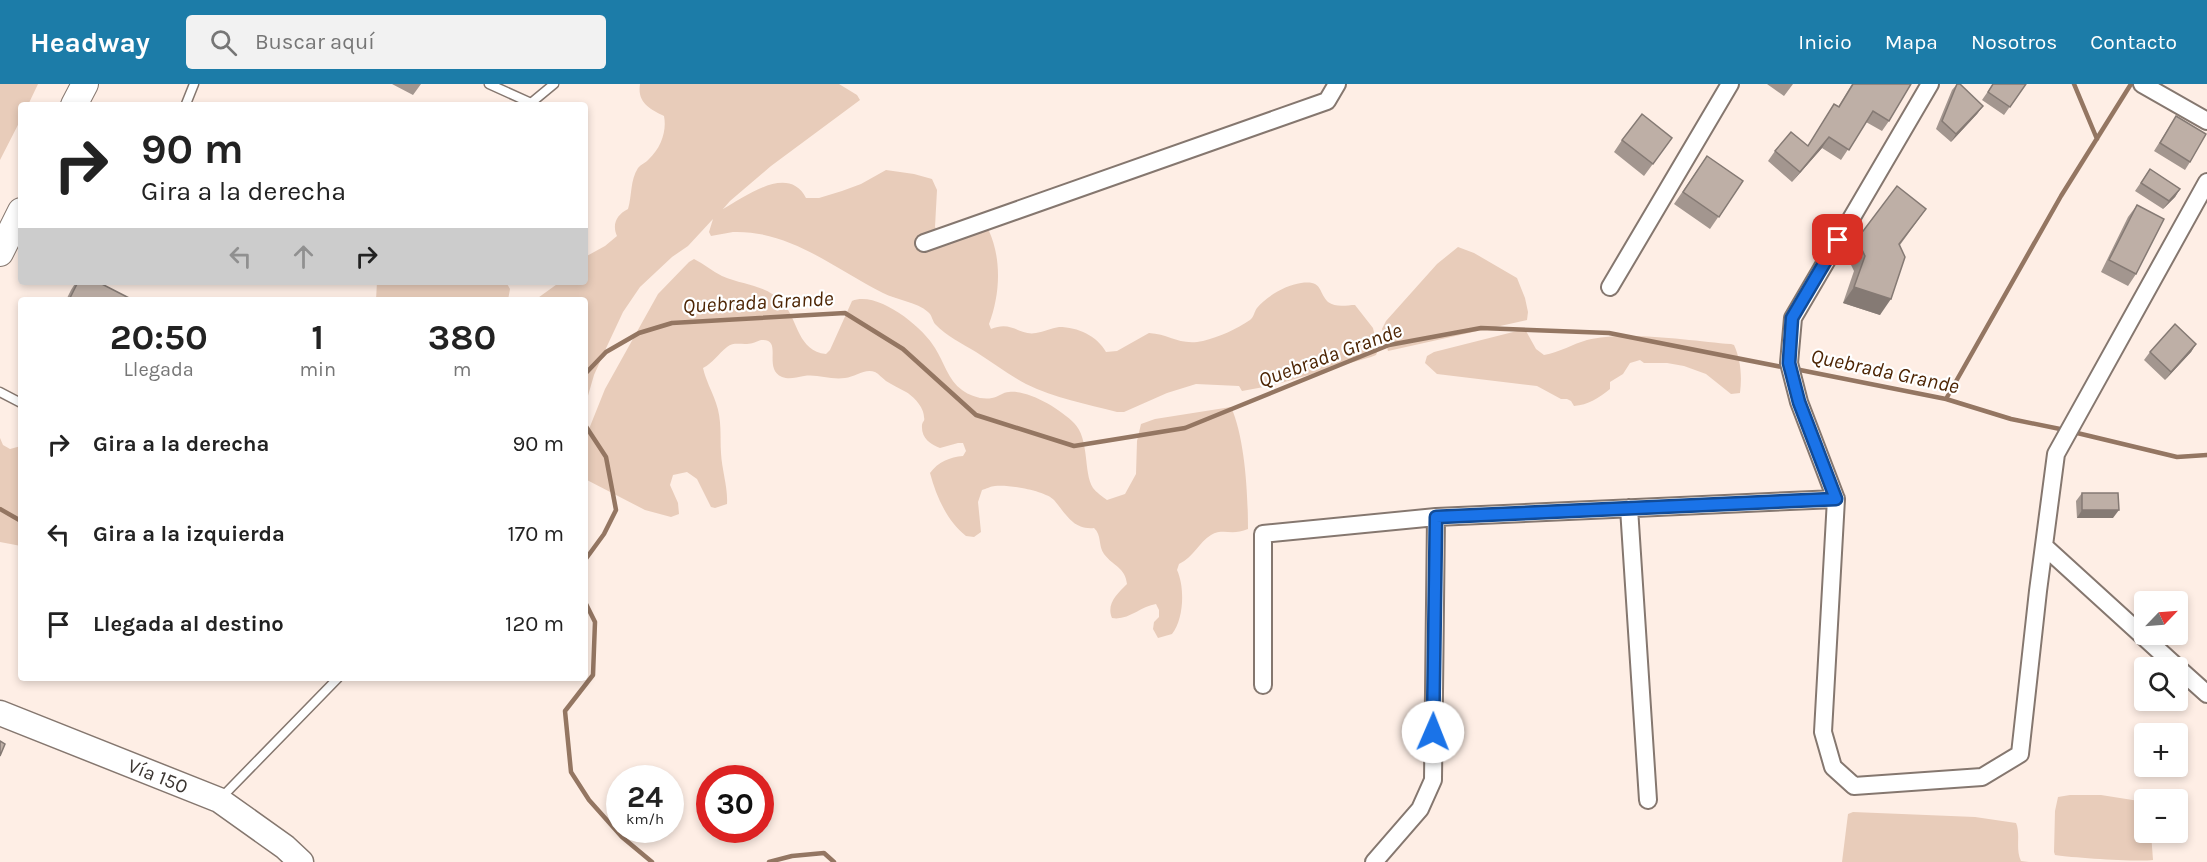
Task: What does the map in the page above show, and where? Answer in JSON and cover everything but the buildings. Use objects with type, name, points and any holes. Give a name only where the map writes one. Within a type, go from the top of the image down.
[{"type":"main road","points":[[76,102],[85,84]]},
{"type":"main road","points":[[0,253],[18,217]]},
{"type":"main road","name":"Vía 150","points":[[0,713],[219,800],[285,847],[300,862]]},
{"type":"street","points":[[924,243],[1327,101],[1337,84]]},
{"type":"street","points":[[1610,287],[1730,84]]},
{"type":"street","points":[[1930,84],[1792,318],[1789,363],[1799,402],[1836,499],[1822,732],[1833,767],[1854,786],[1982,777],[2020,754],[2056,454],[2207,182]]},
{"type":"street","points":[[2142,84],[2207,122]]},
{"type":"street","points":[[1263,685],[1263,534],[1436,517],[1836,499]]},
{"type":"street","points":[[1629,508],[1648,800]]},
{"type":"street","points":[[1374,862],[1420,809],[1433,780],[1436,517]]},
{"type":"street","points":[[2044,546],[2166,657]]},
{"type":"street","points":[[2188,677],[2207,694]]},
{"type":"lane","points":[[187,102],[194,84]]},
{"type":"lane","points":[[489,84],[529,102]]},
{"type":"lane","points":[[532,102],[555,84]]},
{"type":"lane","points":[[0,392],[18,401]]},
{"type":"lane","points":[[219,800],[335,681]]},
{"type":"shaded area","points":[[0,84],[38,84],[29,102],[18,102],[18,125],[0,160]]},
{"type":"shaded area","points":[[640,84],[839,84],[857,95],[860,100],[771,166],[723,209],[754,191],[777,183],[788,183],[798,188],[806,198],[819,198],[861,184],[886,170],[932,179],[937,190],[935,227],[941,237],[981,229],[989,231],[998,266],[997,289],[989,324],[991,329],[1004,326],[1030,333],[1059,327],[1073,329],[1098,341],[1106,352],[1117,351],[1149,333],[1187,342],[1203,341],[1228,332],[1250,320],[1257,308],[1277,292],[1295,284],[1313,283],[1331,304],[1355,305],[1373,328],[1378,350],[1376,355],[1371,357],[1274,385],[1242,391],[1239,386],[1196,384],[1167,393],[1124,412],[1117,412],[1059,397],[1026,384],[944,332],[923,309],[913,303],[883,293],[793,244],[754,233],[733,232],[711,236],[709,232],[713,219],[688,246],[672,257],[640,287],[623,312],[594,375],[588,396],[588,297],[539,297],[556,285],[588,285],[588,255],[617,236],[616,221],[628,209],[635,173],[657,150],[664,133],[664,116],[649,108],[643,101]]},
{"type":"shaded area","points":[[1458,247],[1474,253],[1517,278],[1525,298],[1527,320],[1388,351],[1382,329],[1386,321],[1437,264]]},
{"type":"shaded area","points":[[694,259],[722,276],[763,289],[777,297],[789,311],[804,341],[817,352],[826,354],[830,350],[852,301],[862,299],[874,301],[898,312],[929,340],[953,381],[965,392],[984,398],[1007,392],[1026,394],[1053,407],[1074,423],[1082,438],[1093,488],[1107,500],[1125,494],[1136,474],[1137,441],[1141,424],[1155,419],[1231,407],[1243,450],[1248,529],[1211,535],[1179,564],[1177,570],[1180,577],[1182,603],[1179,620],[1172,634],[1158,638],[1153,629],[1154,622],[1159,617],[1156,604],[1124,617],[1112,618],[1111,604],[1127,584],[1126,578],[1104,554],[1094,528],[1075,524],[1054,500],[1043,494],[1017,487],[992,486],[982,490],[978,502],[981,532],[974,537],[966,536],[943,508],[930,473],[945,461],[963,456],[966,451],[963,443],[940,448],[930,442],[923,434],[924,413],[918,402],[875,372],[868,371],[840,378],[782,377],[776,373],[774,367],[771,344],[761,340],[749,344],[730,345],[703,368],[719,416],[727,504],[711,507],[697,479],[687,472],[673,475],[670,485],[678,503],[679,514],[671,517],[645,510],[588,481],[588,432],[605,389],[658,294]]},
{"type":"shaded area","points":[[377,285],[508,285],[510,289],[509,297],[376,297]]},
{"type":"shaded area","points":[[1521,330],[1526,331],[1536,349],[1544,355],[1602,337],[1659,337],[1731,344],[1734,345],[1740,363],[1740,393],[1731,394],[1706,374],[1684,366],[1644,363],[1640,360],[1630,363],[1623,374],[1610,382],[1610,389],[1602,395],[1589,403],[1574,406],[1571,401],[1561,399],[1537,386],[1437,374],[1425,363],[1427,356],[1434,352]]},
{"type":"shaded area","points":[[0,438],[3,445],[10,449],[18,447],[18,545],[0,542]]},
{"type":"shaded area","points":[[2101,795],[2134,800],[2134,843],[2152,843],[2153,860],[2055,855],[2055,811],[2058,797]]},
{"type":"shaded area","points":[[1853,812],[1975,817],[2016,823],[2019,856],[2021,861],[2029,862],[1842,862],[1848,814]]},
{"type":"waterway","points":[[2074,84],[2097,139]]},
{"type":"waterway","points":[[1946,399],[2061,196],[2131,84]]},
{"type":"waterway","name":"Quebrada Grande","points":[[588,371],[606,352],[639,333],[672,323],[845,313],[903,349],[976,415],[1074,446],[1185,428],[1389,345],[1481,328],[1609,333],[1787,368]]},
{"type":"waterway","name":"Quebrada Grande","points":[[1795,369],[1946,399],[2011,419],[2065,430]]},
{"type":"waterway","points":[[588,430],[606,457],[616,510],[604,534],[588,556]]},
{"type":"waterway","name":"Quebrada Grande","points":[[2073,432],[2177,457],[2207,455]]},
{"type":"waterway","name":"Quebrada Grande","points":[[0,509],[18,519]]},
{"type":"waterway","points":[[588,608],[595,622],[593,675],[565,711],[571,772],[589,800],[622,837],[652,862]]},
{"type":"waterway","points":[[769,862],[792,856],[824,853],[834,862]]},
{"type":"route","points":[[1433,732],[1436,517],[1836,499],[1799,402],[1789,363],[1792,318],[1838,240]]}]
